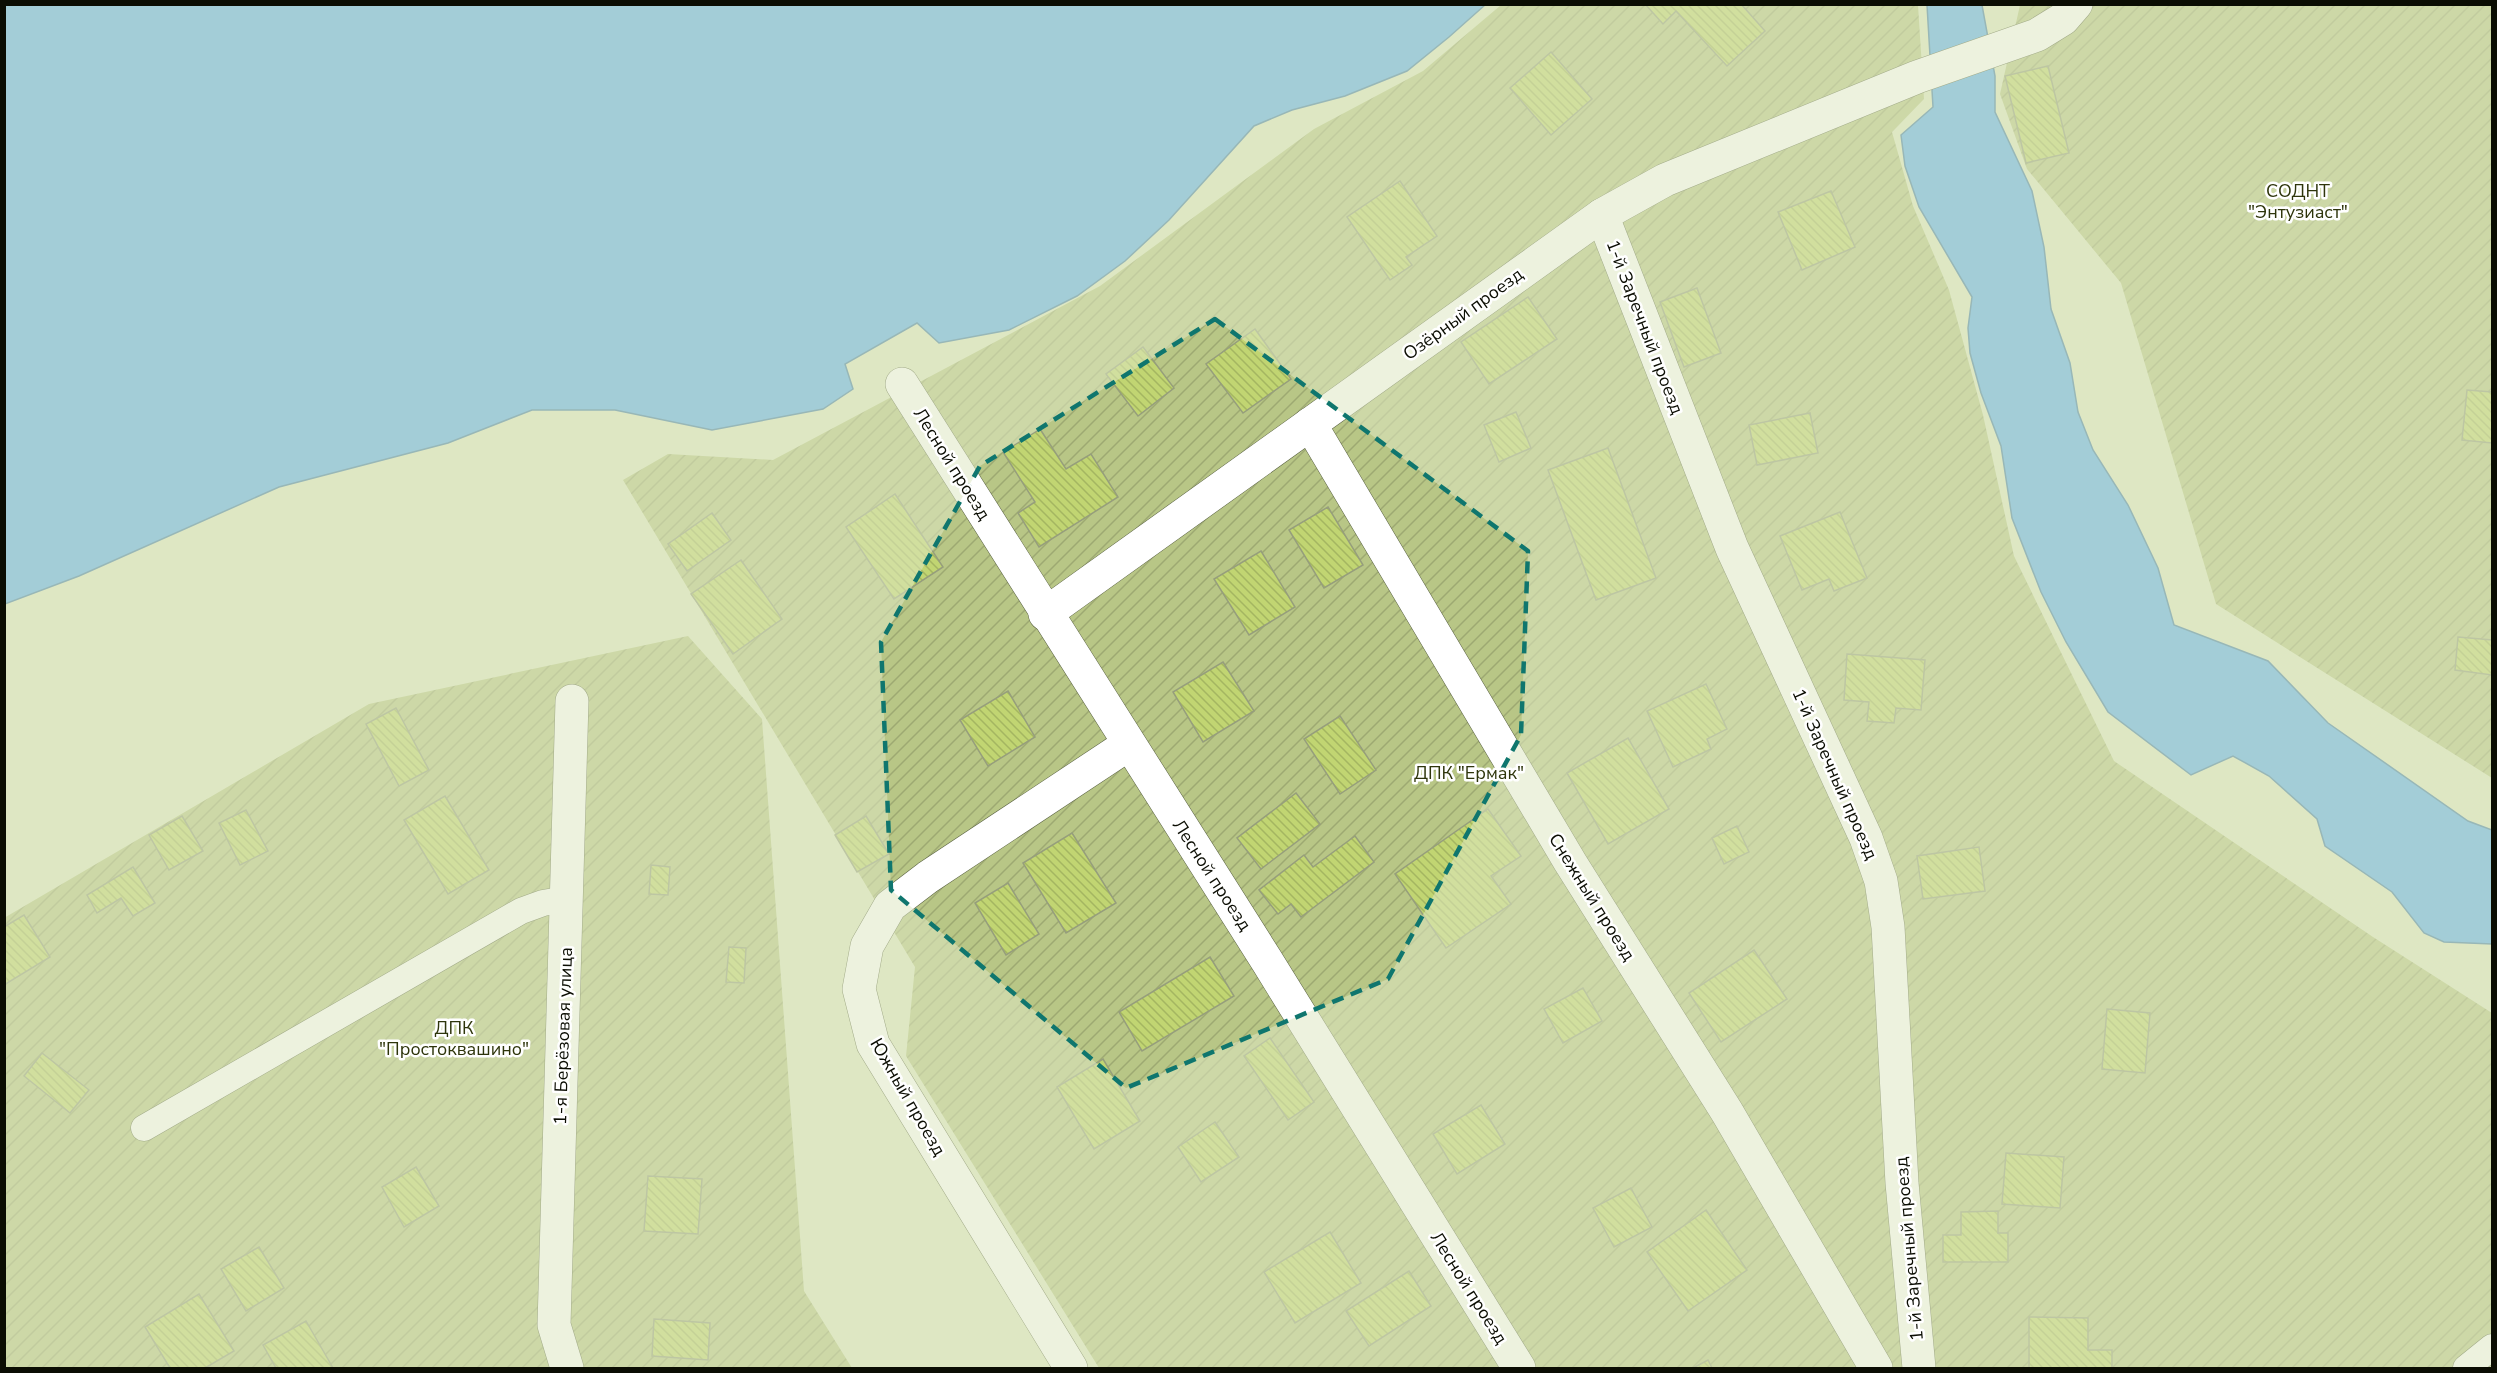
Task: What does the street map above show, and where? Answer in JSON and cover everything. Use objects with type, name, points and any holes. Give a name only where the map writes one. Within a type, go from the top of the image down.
[{"type":"street","name":"Озёрный проезд","points":[[1046,614],[1602,215],[1665,180],[1917,77],[2037,35],[2062,19],[2076,4]]},
{"type":"street","name":"1-й Заречный проезд","points":[[1602,215],[1732,548],[1866,838],[1881,881],[1888,927],[1902,1183],[1919,1368]]},
{"type":"street","name":"Лесной проезд","points":[[902,384],[1267,961],[1519,1368]]},
{"type":"street","name":"Снежный проезд","points":[[1310,424],[1570,862],[1726,1112],[1876,1368]]},
{"type":"street","name":"1-я Берёзовая улица","points":[[567,1368],[554,1325],[572,701]]},
{"type":"street","name":"Южный проезд","points":[[1071,1368],[873,1044],[859,989],[867,946],[890,906],[928,877],[1129,744]]},
{"type":"lane","points":[[144,1128],[521,910],[566,899]]},
{"type":"lane","points":[[2466,1368],[2493,1347]]},
{"type":"highlighted area","points":[[1215,319],[1528,551],[1521,735],[1388,979],[1126,1088],[891,890],[881,642],[980,466]]},
{"type":"green space","name":"ДПК \"Ермак\"","points":[[1501,5],[1918,5],[1924,99],[1892,132],[1913,206],[1949,290],[1983,415],[2014,556],[2114,761],[2373,937],[2492,1013],[2492,1368],[1099,1368],[906,1056],[915,967],[623,480],[668,454],[773,460],[1100,286],[1314,129],[1423,71]]},
{"type":"green space","name":"СОДНТ \"Энтузиаст\"","points":[[2020,5],[2492,5],[2492,778],[2216,604],[2121,283],[2027,169],[2000,94]]},
{"type":"green space","name":"ДПК \"Простоквашино\"","points":[[688,636],[762,719],[804,1291],[852,1368],[5,1368],[4,918],[369,704]]},
{"type":"water","points":[[5,4],[1485,5],[1407,71],[1345,96],[1292,110],[1254,126],[1169,220],[1125,261],[1077,296],[1009,330],[939,343],[917,323],[845,364],[853,389],[823,409],[712,430],[615,410],[532,410],[448,443],[279,487],[79,576],[5,604]]},
{"type":"water","points":[[1927,5],[1982,5],[1995,76],[1995,112],[2032,191],[2044,247],[2051,309],[2070,363],[2078,412],[2093,450],[2128,505],[2158,568],[2174,625],[2268,661],[2328,723],[2468,821],[2492,830],[2492,944],[2444,942],[2424,933],[2392,892],[2325,846],[2317,819],[2269,776],[2233,756],[2191,775],[2108,712],[2066,642],[2041,592],[2012,518],[2001,446],[1981,393],[1970,353],[1968,328],[1972,297],[1919,207],[1905,166],[1901,135],[1933,107]]},
{"type":"building","points":[[1645,4],[1741,4],[1765,31],[1727,66],[1676,11],[1663,24]]},
{"type":"building","points":[[1551,52],[1592,99],[1551,135],[1510,88]]},
{"type":"building","points":[[2048,66],[2069,153],[2026,163],[2005,76]]},
{"type":"building","points":[[1400,181],[1437,236],[1406,257],[1412,265],[1390,280],[1347,217]]},
{"type":"building","points":[[1831,191],[1855,247],[1802,270],[1778,212]]},
{"type":"building","points":[[1697,288],[1721,353],[1684,367],[1660,302]]},
{"type":"building","points":[[1528,297],[1557,339],[1489,384],[1461,342]]},
{"type":"building","points":[[1255,329],[1291,379],[1243,413],[1206,364]]},
{"type":"building","points":[[1143,347],[1174,388],[1138,416],[1106,374]]},
{"type":"building","points":[[2467,390],[2492,392],[2492,443],[2462,440]]},
{"type":"building","points":[[1516,412],[1531,448],[1499,462],[1484,425]]},
{"type":"building","points":[[1810,413],[1818,453],[1757,465],[1749,425]]},
{"type":"building","points":[[1040,429],[1066,469],[1091,454],[1118,497],[1039,547],[1018,513],[1035,502],[1003,452]]},
{"type":"building","points":[[1608,448],[1656,578],[1596,600],[1548,470]]},
{"type":"building","points":[[895,494],[943,567],[894,599],[846,527]]},
{"type":"building","points":[[1328,507],[1363,565],[1324,588],[1289,530]]},
{"type":"building","points":[[1840,512],[1867,578],[1834,591],[1829,579],[1802,590],[1780,536]]},
{"type":"building","points":[[712,513],[731,540],[687,571],[668,544]]},
{"type":"building","points":[[1261,551],[1295,607],[1249,635],[1214,579]]},
{"type":"building","points":[[741,560],[782,619],[733,654],[691,594]]},
{"type":"building","points":[[2458,637],[2492,640],[2492,675],[2455,670]]},
{"type":"building","points":[[1847,654],[1925,660],[1921,710],[1896,708],[1894,723],[1867,721],[1869,702],[1844,700]]},
{"type":"building","points":[[1223,662],[1254,711],[1203,742],[1173,692]]},
{"type":"building","points":[[1706,684],[1727,729],[1707,739],[1711,749],[1673,767],[1647,711]]},
{"type":"building","points":[[1008,691],[1035,737],[988,766],[960,720]]},
{"type":"building","points":[[396,708],[429,770],[399,786],[366,724]]},
{"type":"building","points":[[1340,716],[1376,770],[1340,794],[1304,739]]},
{"type":"building","points":[[1628,738],[1669,809],[1608,844],[1567,773]]},
{"type":"building","points":[[1296,793],[1320,824],[1261,869],[1237,838]]},
{"type":"building","points":[[445,796],[489,870],[448,894],[404,820]]},
{"type":"building","points":[[1488,809],[1521,856],[1491,876],[1511,904],[1446,948],[1395,874]]},
{"type":"building","points":[[246,810],[268,851],[240,865],[219,823]]},
{"type":"building","points":[[182,816],[203,851],[169,870],[149,835]]},
{"type":"building","points":[[866,816],[889,854],[857,872],[835,835]]},
{"type":"building","points":[[1737,826],[1749,852],[1724,864],[1712,838]]},
{"type":"building","points":[[1072,833],[1116,903],[1066,933],[1023,863]]},
{"type":"building","points":[[1355,836],[1374,862],[1301,917],[1291,904],[1278,914],[1259,890],[1304,855],[1313,867]]},
{"type":"building","points":[[1979,847],[1985,891],[1923,899],[1917,856]]},
{"type":"building","points":[[651,865],[670,867],[668,895],[649,894]]},
{"type":"building","points":[[133,867],[155,903],[133,916],[121,898],[97,913],[87,895]]},
{"type":"building","points":[[1008,883],[1039,934],[1006,955],[975,903]]},
{"type":"building","points":[[24,915],[50,957],[4,985],[4,927]]},
{"type":"building","points":[[729,947],[746,948],[744,983],[726,982]]},
{"type":"building","points":[[1754,950],[1787,999],[1721,1042],[1689,993]]},
{"type":"building","points":[[1210,957],[1234,996],[1142,1051],[1119,1012]]},
{"type":"building","points":[[1583,988],[1602,1021],[1563,1043],[1544,1009]]},
{"type":"building","points":[[2107,1009],[2150,1013],[2145,1073],[2102,1069]]},
{"type":"building","points":[[1270,1038],[1314,1102],[1288,1120],[1244,1056]]},
{"type":"building","points":[[42,1053],[89,1090],[70,1113],[24,1076]]},
{"type":"building","points":[[1103,1059],[1140,1121],[1094,1149],[1057,1087]]},
{"type":"building","points":[[1481,1105],[1505,1144],[1457,1174],[1433,1134]]},
{"type":"building","points":[[1215,1122],[1239,1157],[1201,1182],[1178,1147]]},
{"type":"building","points":[[2006,1153],[2064,1157],[2060,1208],[2002,1204]]},
{"type":"building","points":[[416,1167],[439,1206],[404,1227],[382,1187]]},
{"type":"building","points":[[648,1176],[702,1179],[698,1234],[644,1231]]},
{"type":"building","points":[[1631,1188],[1652,1227],[1614,1247],[1593,1208]]},
{"type":"building","points":[[1706,1210],[1747,1270],[1688,1311],[1647,1252]]},
{"type":"building","points":[[1998,1211],[1998,1233],[2008,1233],[2008,1262],[1943,1262],[1943,1235],[1961,1235],[1961,1212]]},
{"type":"building","points":[[1330,1232],[1361,1283],[1295,1323],[1264,1272]]},
{"type":"building","points":[[259,1247],[284,1288],[246,1311],[221,1269]]},
{"type":"building","points":[[1409,1271],[1431,1306],[1369,1346],[1346,1311]]},
{"type":"building","points":[[199,1294],[234,1351],[205,1368],[170,1368],[145,1327]]},
{"type":"building","points":[[2029,1317],[2088,1318],[2088,1350],[2112,1350],[2112,1368],[2029,1368]]},
{"type":"building","points":[[654,1319],[710,1323],[708,1360],[652,1356]]},
{"type":"building","points":[[306,1321],[333,1368],[276,1368],[263,1345]]},
{"type":"building","points":[[1708,1360],[1712,1368],[1693,1368]]}]
